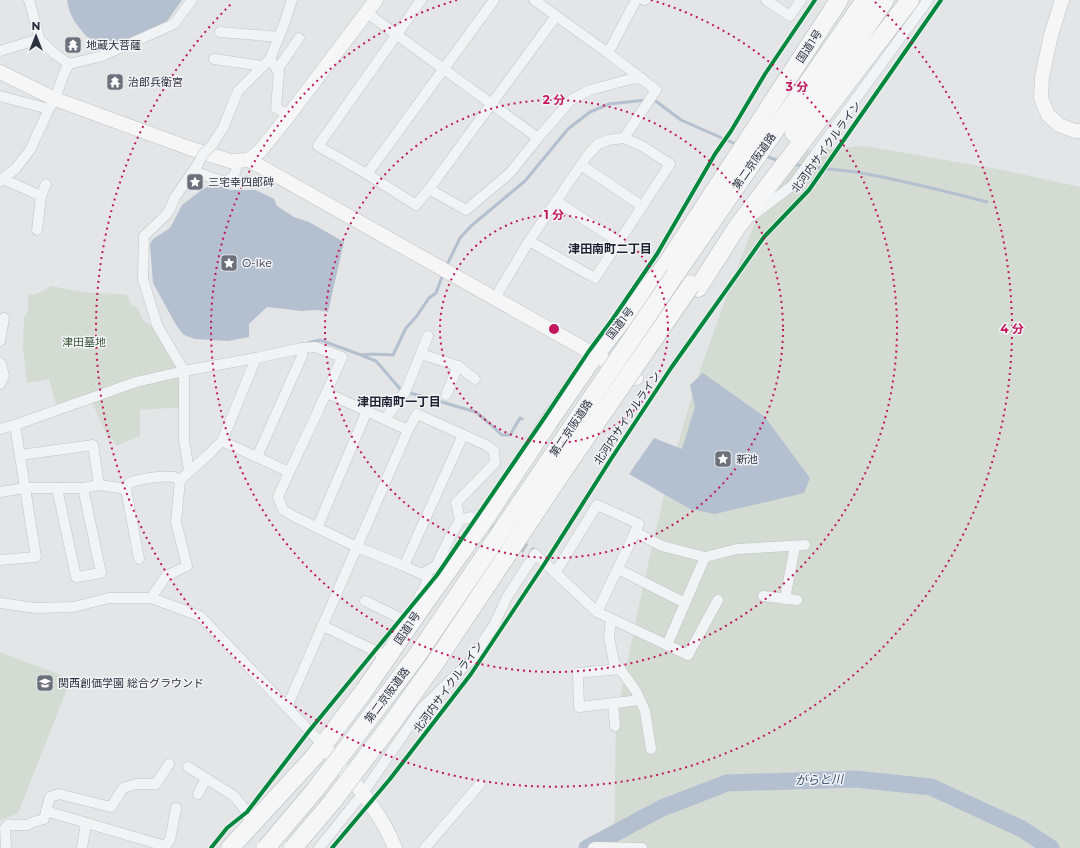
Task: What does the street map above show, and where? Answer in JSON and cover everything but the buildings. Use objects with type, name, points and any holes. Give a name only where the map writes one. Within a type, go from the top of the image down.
[{"type":"highway","name":"国道1号","points":[[230,848],[314,757],[322,744],[364,691],[485,519],[595,355],[666,264],[839,0]]},
{"type":"highway","name":"第二京阪道路","points":[[266,848],[314,790],[418,654],[675,274],[865,0]]},
{"type":"highway","name":"第二京阪道路","points":[[293,848],[332,802],[435,663],[568,465],[694,286],[885,0]]},
{"type":"highway","points":[[303,848],[399,727],[636,378],[694,286],[737,227],[910,0]]},
{"type":"street","points":[[30,0],[39,39],[55,54],[69,64]]},
{"type":"street","points":[[41,196],[1,180],[16,168],[30,150],[69,64],[102,56],[174,24],[192,0]]},
{"type":"street","points":[[189,471],[184,440],[184,371],[157,325],[142,279],[144,236],[166,215],[175,197],[188,180],[203,154],[223,128],[238,91],[266,62],[279,37],[292,0]]},
{"type":"street","points":[[0,96],[52,104],[230,161],[243,160],[260,151],[376,0]]},
{"type":"street","points":[[421,0],[318,146],[367,174],[416,206],[556,16]]},
{"type":"street","points":[[367,174],[494,0]]},
{"type":"street","points":[[534,0],[642,78],[656,90],[624,138]]},
{"type":"street","points":[[608,54],[636,0]]},
{"type":"street","points":[[766,0],[790,16],[801,0]]},
{"type":"street","points":[[737,227],[793,185],[928,0]]},
{"type":"street","points":[[1062,0],[1051,35],[1042,77],[1041,98],[1048,115],[1059,125],[1075,131],[1080,131]]},
{"type":"street","points":[[367,12],[538,138]]},
{"type":"street","points":[[220,32],[279,37]]},
{"type":"street","points":[[289,115],[276,108],[277,70],[299,38]]},
{"type":"street","points":[[0,51],[39,39]]},
{"type":"street","points":[[214,58],[266,62],[277,70]]},
{"type":"street","points":[[0,72],[52,104]]},
{"type":"street","points":[[429,190],[466,210],[510,173],[571,100],[590,90],[631,78],[642,78]]},
{"type":"street","points":[[494,298],[528,241],[587,156],[598,144],[608,140],[624,138],[642,146],[670,164],[595,278],[528,241]]},
{"type":"street","points":[[243,160],[636,378]]},
{"type":"street","points":[[188,180],[199,173],[226,182],[234,176],[243,160]]},
{"type":"street","points":[[581,165],[642,206]]},
{"type":"street","points":[[37,230],[41,196],[46,184]]},
{"type":"street","points":[[556,201],[619,242]]},
{"type":"street","points":[[0,340],[4,318]]},
{"type":"street","points":[[385,419],[405,392],[428,336]]},
{"type":"street","points":[[0,428],[15,425],[136,382],[184,371],[302,348],[315,347],[342,358],[328,393],[278,497],[283,510],[294,517],[357,547],[422,574],[436,566],[460,520],[456,503],[495,463],[494,451],[486,445],[417,414],[408,430],[357,547],[322,626],[287,707]]},
{"type":"street","points":[[258,458],[302,356],[302,348]]},
{"type":"street","points":[[421,354],[458,366],[475,379]]},
{"type":"street","points":[[151,598],[166,576],[187,566],[176,522],[180,480],[222,441],[256,358]]},
{"type":"street","points":[[0,363],[4,376],[0,384]]},
{"type":"street","points":[[446,395],[458,366]]},
{"type":"street","points":[[328,393],[408,430]]},
{"type":"street","points":[[317,528],[367,411]]},
{"type":"street","points":[[0,560],[36,557],[15,425]]},
{"type":"street","points":[[404,566],[463,435]]},
{"type":"street","points":[[222,441],[289,472]]},
{"type":"street","points":[[20,455],[93,445],[100,485]]},
{"type":"street","points":[[139,559],[126,489],[129,483],[156,477],[174,477],[180,480]]},
{"type":"street","points":[[0,492],[25,488],[83,488],[100,485],[126,489]]},
{"type":"street","points":[[57,488],[76,577],[101,573],[83,488]]},
{"type":"street","points":[[555,573],[597,505],[639,524],[597,612]]},
{"type":"street","points":[[460,520],[471,517]]},
{"type":"street","points":[[636,532],[662,546],[705,557],[736,549],[800,545],[785,599]]},
{"type":"street","points":[[319,848],[363,793],[422,709],[470,661],[494,625],[507,597],[535,554],[597,612],[688,655],[718,600]]},
{"type":"street","points":[[667,645],[705,557]]},
{"type":"street","points":[[618,569],[685,603]]},
{"type":"street","points":[[384,655],[385,645],[423,593],[426,585],[427,571]]},
{"type":"street","points":[[763,596],[797,600]]},
{"type":"street","points":[[0,603],[36,608],[72,607],[109,598],[151,598],[200,616],[322,744],[363,793],[390,835],[395,848]]},
{"type":"street","points":[[365,601],[404,620]]},
{"type":"street","points":[[222,848],[322,744],[411,617],[424,604]]},
{"type":"street","points":[[611,619],[609,637],[614,663],[636,691],[645,711],[651,749]]},
{"type":"street","points":[[322,626],[384,655]]},
{"type":"street","points":[[620,669],[578,673],[580,707],[640,700]]},
{"type":"street","points":[[613,704],[615,726]]},
{"type":"street","points":[[6,848],[5,828],[8,825],[28,825],[44,819],[50,797],[59,794],[111,807],[123,788],[136,784],[156,784],[169,764]]},
{"type":"street","points":[[188,767],[234,796],[247,812],[249,819]]},
{"type":"street","points":[[198,794],[206,779]]},
{"type":"street","points":[[425,848],[480,784]]},
{"type":"street","points":[[46,811],[165,847],[170,840],[176,808]]},
{"type":"street","points":[[82,848],[86,823]]},
{"type":"street","points":[[593,848],[595,846],[642,848]]},
{"type":"green space","points":[[865,146],[997,169],[1080,187],[1080,848],[614,848],[616,719],[642,591],[668,478],[697,379],[729,289],[773,176],[804,151]]},
{"type":"green space","name":"津田墓地","points":[[52,286],[88,293],[127,295],[132,305],[137,307],[143,320],[151,326],[179,369],[126,381],[56,404],[49,379],[27,383],[23,348],[24,318],[28,310],[28,295],[36,294]]},
{"type":"green space","points":[[178,375],[180,379],[183,407],[140,410],[140,436],[116,446],[113,440],[108,438],[91,400]]},
{"type":"green space","points":[[0,652],[71,679],[18,813],[0,821]]},
{"type":"water","points":[[67,0],[182,0],[167,21],[160,26],[136,37],[115,44],[93,40],[86,36],[74,21],[69,10]]},
{"type":"water","points":[[212,184],[231,190],[256,190],[274,199],[277,206],[294,217],[309,222],[344,242],[328,312],[267,307],[249,324],[249,337],[228,341],[195,339],[184,335],[176,325],[153,283],[150,244],[153,239],[170,228],[182,205]]},
{"type":"water","points":[[703,373],[765,417],[810,478],[804,493],[715,514],[690,509],[629,474],[654,438],[682,449],[695,407],[690,385]]},
{"type":"waterway","points":[[652,99],[681,120],[738,145]]},
{"type":"waterway","points":[[446,267],[460,238],[471,226],[525,181],[568,129],[590,112],[609,104],[646,100]]},
{"type":"waterway","points":[[765,156],[779,161]]},
{"type":"waterway","points":[[792,164],[862,173],[893,179],[987,202]]},
{"type":"waterway","points":[[308,343],[320,340],[361,355],[393,355],[406,328],[416,317],[429,298],[436,293],[443,274]]},
{"type":"waterway","points":[[363,356],[376,361],[401,390]]},
{"type":"waterway","points":[[407,392],[476,412],[502,435],[510,435],[520,418],[522,419]]},
{"type":"waterway","name":"がらと川","points":[[587,848],[662,808],[727,783],[855,779],[931,787],[1022,829],[1051,848]]},
{"type":"tunnel","points":[[478,521],[535,554]]},
{"type":"cycle path","points":[[211,848],[227,828],[247,812],[309,731],[437,575],[589,351],[657,254],[715,154],[731,131],[765,74],[815,0]]},
{"type":"cycle path","name":"北河内サイクルライン","points":[[332,848],[390,779],[471,674],[545,563],[671,368],[764,237],[809,190],[941,0]]},
{"type":"place","name":"地蔵大菩薩","points":[[73,45]]},
{"type":"place","name":"治郎兵衛宮","points":[[115,82]]},
{"type":"place","name":"三宅幸四郎碑","points":[[195,182]]},
{"type":"place","name":"O-Ike","points":[[229,263]]},
{"type":"place","name":"新池","points":[[723,459]]},
{"type":"place","name":"関西創価学園 総合グラウンド","points":[[45,683]]},
{"type":"district","name":"津田南町二丁目","points":[[610,249]]},
{"type":"district","name":"津田南町一丁目","points":[[399,402]]}]
